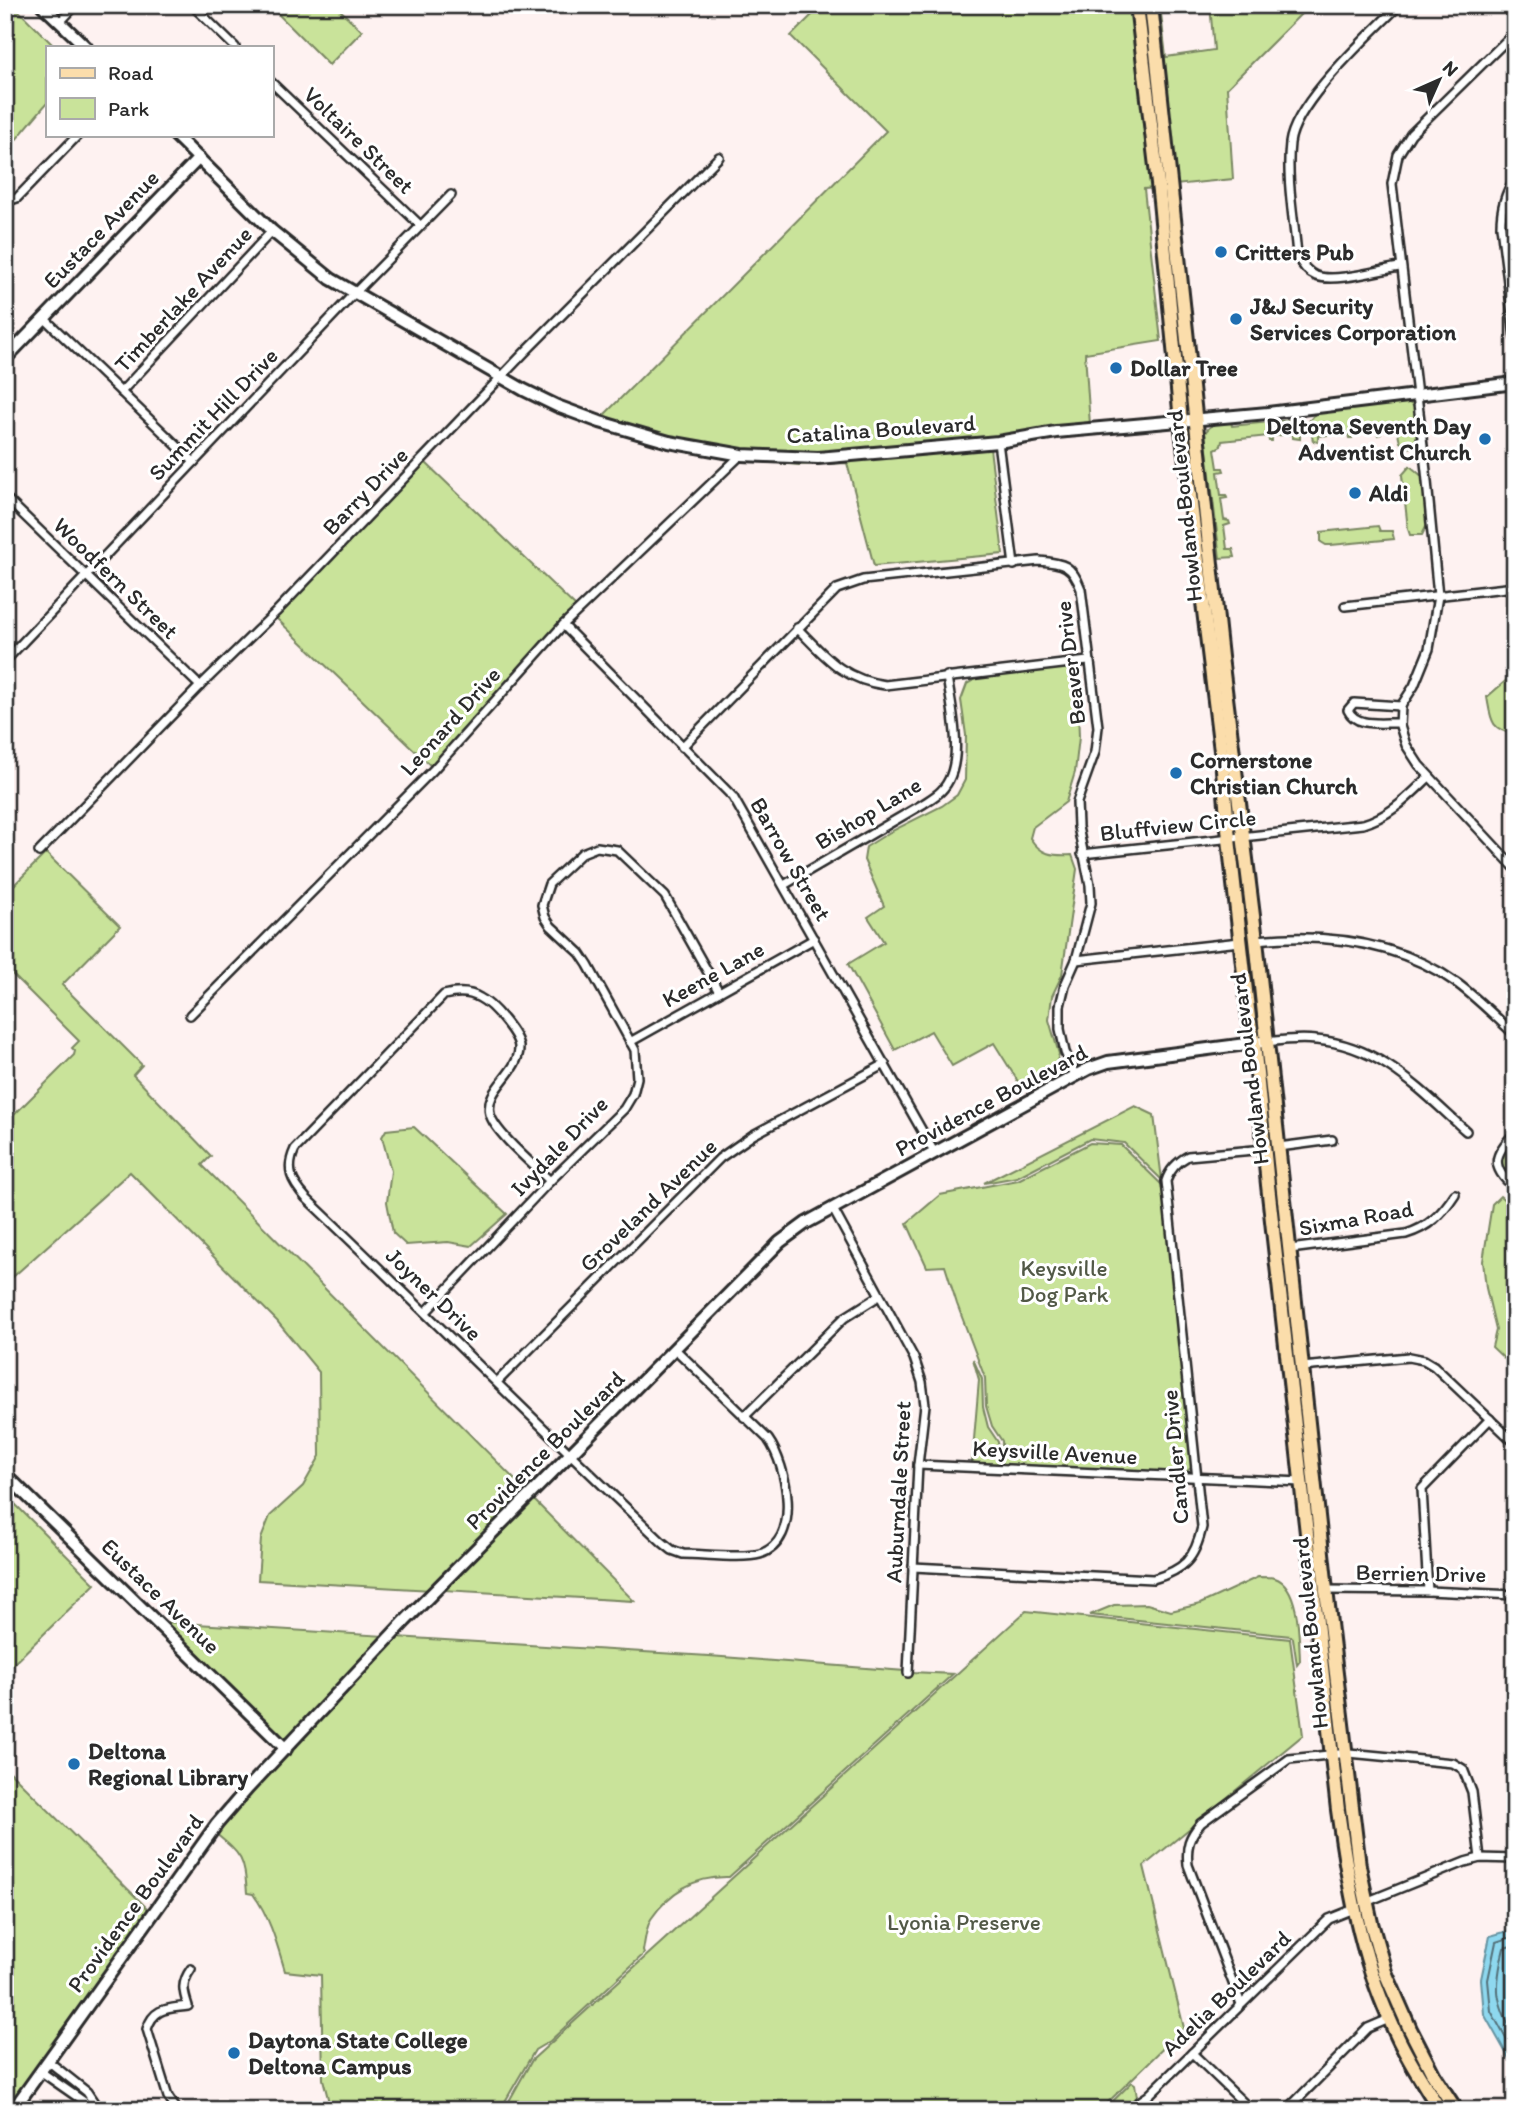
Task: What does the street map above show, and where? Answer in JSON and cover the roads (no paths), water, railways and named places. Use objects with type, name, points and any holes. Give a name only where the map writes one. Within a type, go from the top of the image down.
[{"type":"main road","name":"Howland Boulevard","points":[[1137,5],[1160,201],[1181,421],[1223,759],[1235,839],[1255,940],[1265,1149],[1331,1753],[1354,1909],[1361,1938],[1389,2019],[1440,2110]]},
{"type":"main road","name":"Howland Boulevard","points":[[1151,5],[1221,657],[1235,761],[1235,839],[1240,942],[1249,1018],[1260,1042],[1279,1147],[1326,1590],[1359,1866],[1385,1972],[1434,2076],[1456,2110]]},
{"type":"main road","points":[[1354,1909],[1371,1923]]},
{"type":"street","points":[[42,5],[85,46]]},
{"type":"street","points":[[60,22],[76,5]]},
{"type":"street","points":[[192,5],[235,46]]},
{"type":"street","points":[[1399,5],[1312,97],[1296,121],[1290,141],[1290,170],[1297,255],[1311,274],[1330,278],[1401,267]]},
{"type":"street","points":[[1515,32],[1411,134],[1398,155],[1392,184],[1438,575],[1435,627],[1414,686],[1401,706],[1399,723],[1406,745],[1429,777],[1515,868]]},
{"type":"street","name":"Voltaire Street","points":[[273,84],[420,226]]},
{"type":"street","points":[[5,202],[17,198],[77,136]]},
{"type":"street","name":"Catalina Boulevard","points":[[176,136],[301,257],[355,294],[557,406],[668,442],[741,455],[818,458],[998,442],[1056,432],[1196,420],[1515,383]]},
{"type":"street","name":"Barry Drive","points":[[39,852],[719,157]]},
{"type":"street","name":"Eustace Avenue","points":[[5,359],[199,158]]},
{"type":"street","points":[[1515,179],[1508,189],[1501,213],[1501,226],[1515,338]]},
{"type":"street","name":"Summit Hill Drive","points":[[5,661],[450,195]]},
{"type":"street","name":"Timberlake Avenue","points":[[121,392],[272,231]]},
{"type":"street","points":[[44,318],[194,462]]},
{"type":"street","points":[[998,442],[1014,565]]},
{"type":"street","name":"Leonard Drive","points":[[190,1016],[433,770],[563,625],[741,455]]},
{"type":"street","name":"Woodfern Street","points":[[5,497],[200,686]]},
{"type":"street","points":[[5,510],[12,503]]},
{"type":"street","name":"Beaver Drive","points":[[682,747],[836,589],[863,580],[1039,561],[1060,562],[1076,577],[1081,589],[1098,727],[1095,751],[1077,802],[1082,854],[1090,885],[1091,903],[1060,1006],[1060,1029],[1065,1052],[1075,1075]]},
{"type":"street","points":[[1345,606],[1515,587]]},
{"type":"street","name":"Barrow Street","points":[[563,625],[733,797],[934,1152]]},
{"type":"street","points":[[797,628],[835,666],[847,674],[867,682],[886,685],[1088,661]]},
{"type":"street","name":"Bishop Lane","points":[[784,885],[943,790],[951,776],[956,751],[947,676]]},
{"type":"street","points":[[1399,723],[1360,722],[1351,717],[1348,710],[1354,703],[1401,706]]},
{"type":"street","name":"Bluffview Circle","points":[[1082,854],[1363,824],[1377,820],[1400,805],[1429,777]]},
{"type":"street","name":"Ivydale Drive","points":[[426,1312],[550,1181],[624,1109],[638,1078],[638,1063],[630,1042],[580,953],[545,917],[542,905],[549,884],[588,850],[607,847],[617,850],[665,896],[719,992]]},
{"type":"street","points":[[1255,940],[1329,937],[1362,942],[1402,954],[1456,983],[1480,1001],[1515,1035]]},
{"type":"street","name":"Keene Lane","points":[[630,1042],[814,939]]},
{"type":"street","points":[[1076,960],[1240,942]]},
{"type":"street","name":"Joyner Drive","points":[[550,1181],[497,1128],[490,1115],[489,1105],[494,1093],[514,1066],[518,1054],[519,1045],[515,1032],[481,998],[464,992],[444,995],[295,1149],[289,1167],[292,1181],[306,1198],[498,1382],[570,1456],[672,1550],[683,1554],[761,1554],[772,1547],[785,1524],[787,1498],[784,1472],[776,1450],[674,1349]]},
{"type":"street","points":[[1260,1042],[1314,1040],[1337,1043],[1373,1055],[1404,1074],[1466,1131]]},
{"type":"street","name":"Providence Boulevard","points":[[13,2110],[217,1824],[248,1788],[405,1621],[780,1242],[806,1223],[1075,1075],[1108,1062],[1260,1042]]},
{"type":"street","name":"Groveland Avenue","points":[[498,1382],[720,1158],[753,1135],[885,1063]]},
{"type":"street","points":[[1515,1133],[1499,1149],[1497,1160],[1504,1179],[1515,1188]]},
{"type":"street","points":[[1279,1147],[1332,1140]]},
{"type":"street","name":"Candler Drive","points":[[914,1567],[1153,1579],[1170,1574],[1190,1559],[1198,1545],[1202,1527],[1166,1181],[1168,1173],[1188,1156],[1265,1149]]},
{"type":"street","name":"Sixma Road","points":[[1290,1249],[1406,1234],[1427,1226],[1455,1194]]},
{"type":"street","name":"Auburndale Street","points":[[834,1209],[914,1358],[922,1382],[925,1405],[918,1465],[908,1673]]},
{"type":"street","points":[[744,1417],[844,1318],[879,1296]]},
{"type":"street","points":[[1302,1367],[1409,1357],[1424,1360],[1434,1366],[1515,1443]]},
{"type":"street","points":[[1428,1591],[1422,1489],[1490,1419]]},
{"type":"street","name":"Keysville Avenue","points":[[918,1465],[1315,1482]]},
{"type":"street","name":"Eustace Avenue","points":[[5,1474],[286,1749]]},
{"type":"street","name":"Berrien Drive","points":[[1326,1590],[1515,1595]]},
{"type":"street","points":[[1241,2004],[1188,1865],[1189,1837],[1201,1823],[1290,1759],[1345,1753],[1453,1763],[1463,1769],[1472,1792],[1480,1858]]},
{"type":"street","points":[[1366,1902],[1465,1861],[1480,1858],[1515,1859]]},
{"type":"street","name":"Adelia Boulevard","points":[[1127,2110],[1148,2096],[1329,1919],[1354,1909]]},
{"type":"street","points":[[177,2110],[168,2097],[147,2029],[151,2018],[159,2011],[188,2006],[183,1991],[184,1979],[191,1969]]},
{"type":"street","points":[[1287,2110],[1368,2028],[1389,2019]]},
{"type":"street","points":[[1192,2053],[1251,2110]]},
{"type":"street","points":[[48,2061],[87,2092],[97,2110]]},
{"type":"street","points":[[40,2071],[97,2110]]},
{"type":"water","points":[[1515,1929],[1515,2069],[1484,2014],[1481,1979],[1490,1936]]},
{"type":"place","name":"Critters Pub","points":[[1221,252]]},
{"type":"place","name":"J&J Security Services Corporation","points":[[1236,319]]},
{"type":"place","name":"Dollar Tree","points":[[1116,368]]},
{"type":"place","name":"Deltona Seventh Day Adventist Church","points":[[1485,439]]},
{"type":"place","name":"Aldi","points":[[1355,493]]},
{"type":"place","name":"Cornerstone Christian Church","points":[[1176,773]]},
{"type":"place","name":"Deltona Regional Library","points":[[74,1764]]},
{"type":"place","name":"Daytona State College Deltona Campus","points":[[234,2053]]},
{"type":"park label","name":"Keysville Dog Park","points":[[1064,1281]]},
{"type":"park label","name":"Lyonia Preserve","points":[[964,1922]]}]
